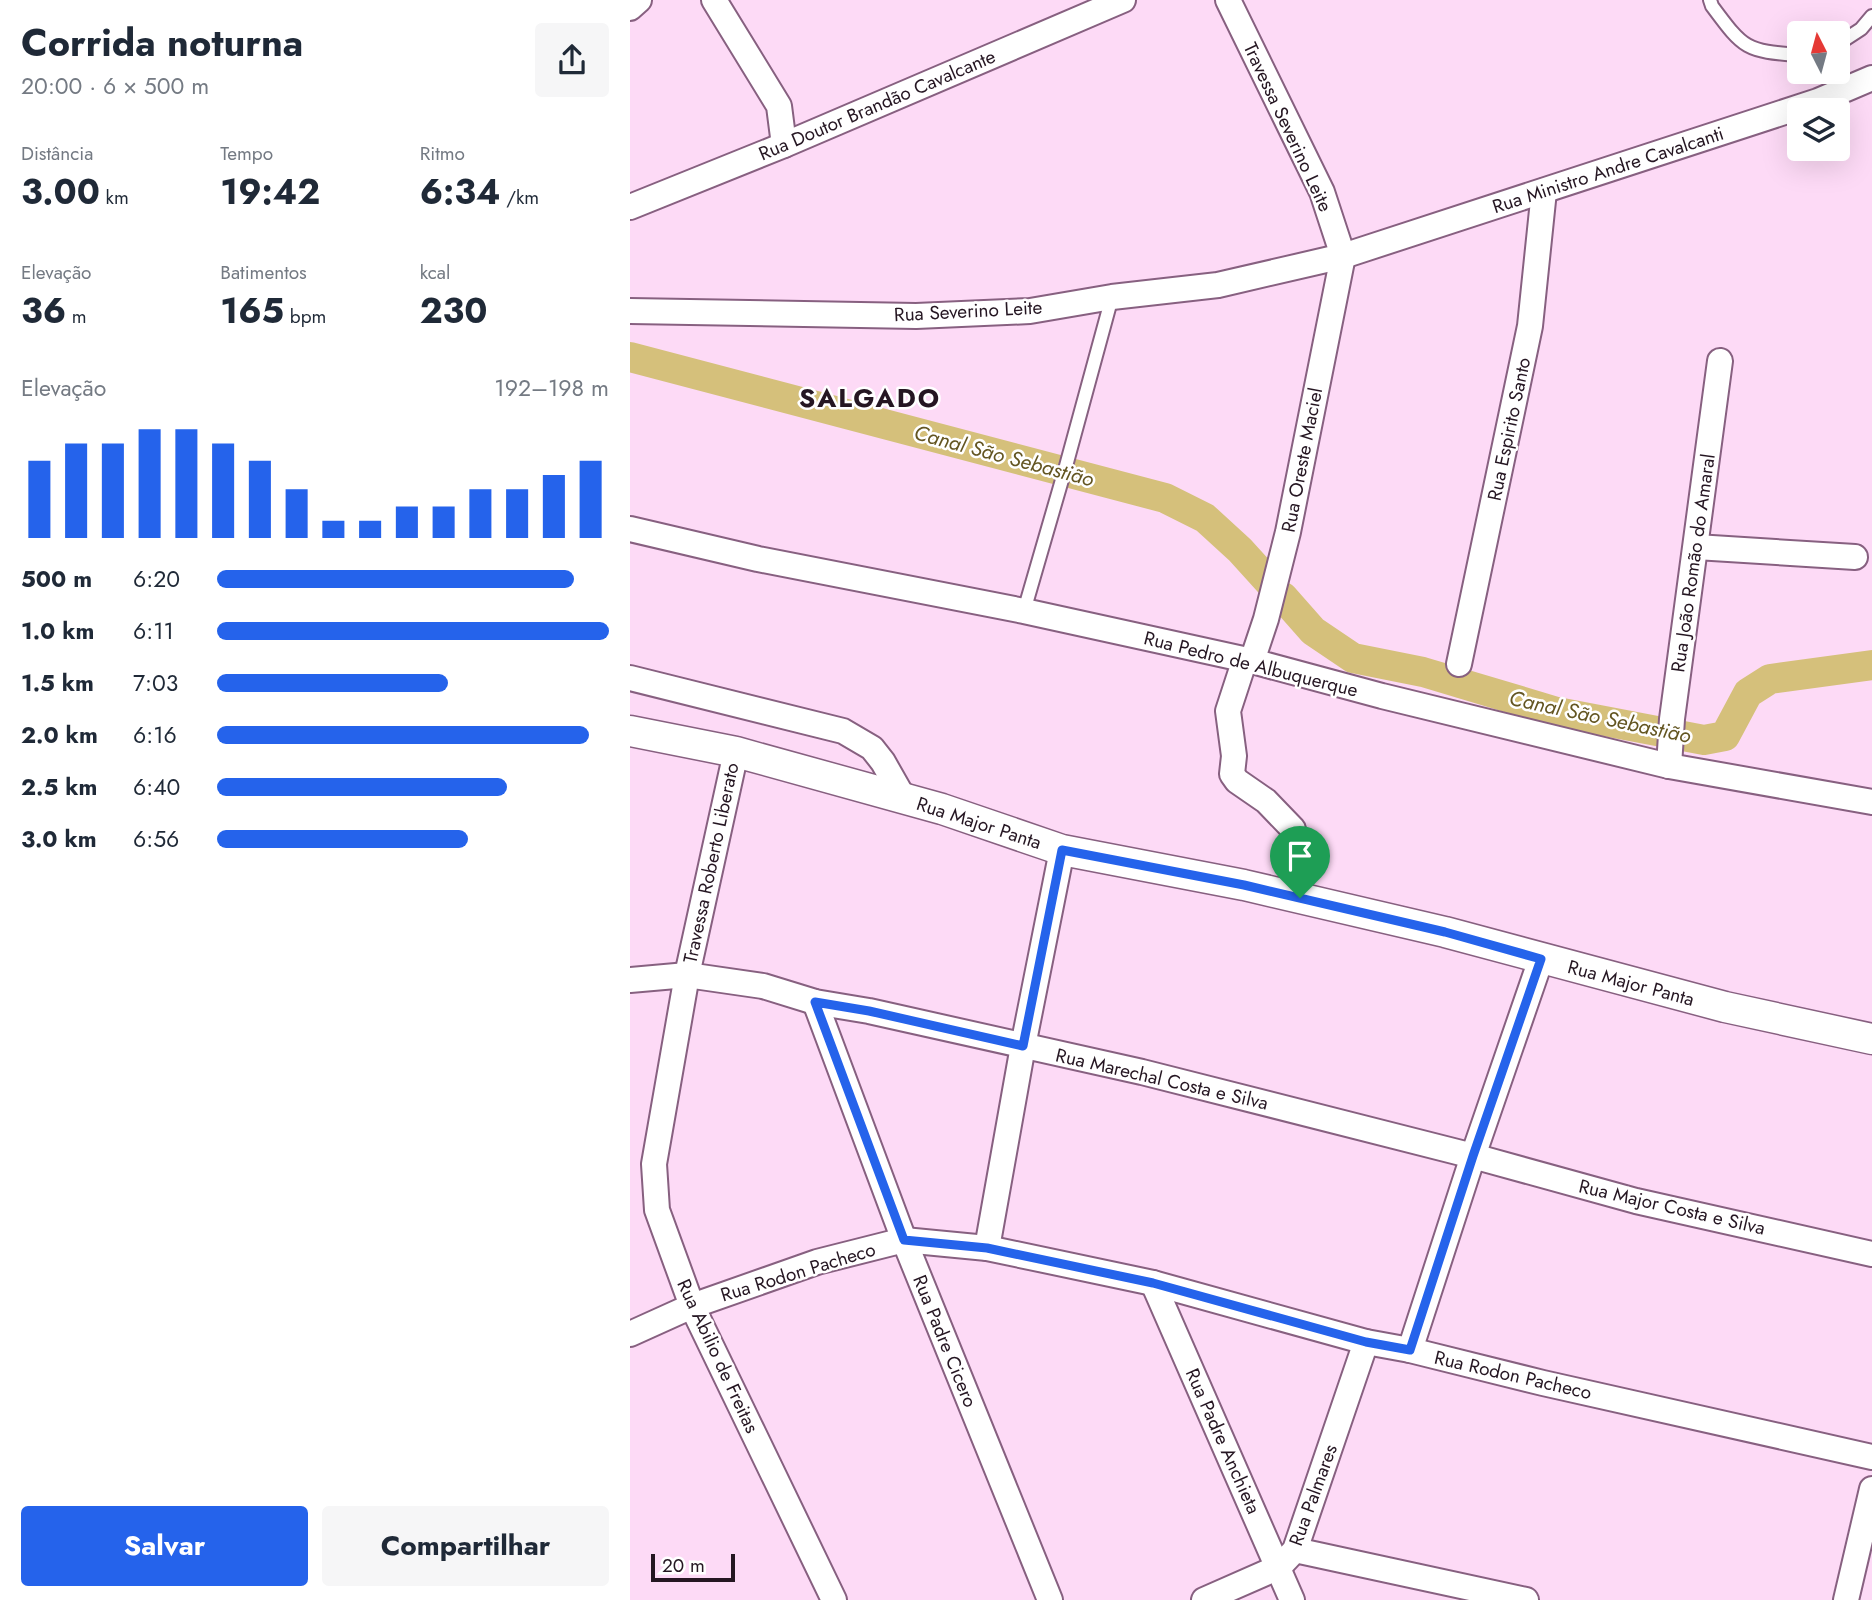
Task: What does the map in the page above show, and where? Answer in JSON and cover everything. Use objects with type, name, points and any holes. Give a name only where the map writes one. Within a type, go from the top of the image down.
[{"type":"street","points":[[630,8],[639,0]]},
{"type":"street","points":[[715,0],[779,106],[784,145]]},
{"type":"street","name":"Rua Doutor Brandão Cavalcante","points":[[630,207],[784,145],[1123,0]]},
{"type":"street","name":"Travessa Severino Leite","points":[[1228,0],[1322,192],[1343,256]]},
{"type":"street","name":"Rua Ministro Andre Cavalcanti","points":[[1343,256],[1818,101],[1872,78]]},
{"type":"street","name":"Rua Espirito Santo","points":[[1459,664],[1530,326],[1544,191]]},
{"type":"street","name":"Rua Severino Leite","points":[[630,311],[916,316],[1030,311],[1112,297],[1218,285],[1343,256]]},
{"type":"street","name":"Rua Oreste Maciel","points":[[1300,898],[1293,829],[1266,801],[1237,781],[1232,774],[1234,756],[1228,711],[1266,619],[1288,532],[1343,256]]},
{"type":"street","name":"Rua João Romão do Amaral","points":[[1671,743],[1720,361]]},
{"type":"street","name":"Rua Pedro de Albuquerque","points":[[630,530],[1249,660],[1395,699],[1671,743],[1872,802]]},
{"type":"street","points":[[1696,547],[1855,557]]},
{"type":"street","name":"Rua Major Panta","points":[[630,678],[843,732],[872,747],[904,799]]},
{"type":"street","name":"Rua Major Panta","points":[[630,731],[736,752],[942,809],[1062,850],[1300,898],[1445,932],[1725,1007],[1872,1039]]},
{"type":"street","name":"Travessa Roberto Liberato","points":[[687,975],[736,752]]},
{"type":"street","points":[[987,1248],[1062,850]]},
{"type":"street","points":[[1410,1350],[1541,959]]},
{"type":"street","name":"Rua Marechal Costa e Silva","points":[[630,980],[687,975],[763,986],[815,1002],[869,1011],[1142,1072],[1473,1156]]},
{"type":"street","name":"Rua Abilio de Freitas","points":[[687,975],[654,1164],[657,1210],[692,1306],[834,1600]]},
{"type":"street","name":"Rua Padre Cicero","points":[[815,1002],[904,1240],[1050,1600]]},
{"type":"street","name":"Rua Major Costa e Silva","points":[[1473,1156],[1636,1200],[1872,1254]]},
{"type":"street","name":"Rua Rodon Pacheco","points":[[630,1334],[692,1306],[817,1262],[904,1240],[987,1248],[1153,1283],[1366,1342],[1872,1457]]},
{"type":"street","name":"Rua Padre Anchieta","points":[[1153,1283],[1287,1558],[1292,1600]]},
{"type":"street","name":"Rua Palmares","points":[[1204,1600],[1287,1558],[1366,1342]]},
{"type":"street","points":[[1846,1600],[1872,1489]]},
{"type":"street","points":[[1287,1558],[1525,1600]]},
{"type":"lane","points":[[1710,0],[1738,41],[1762,52],[1787,54]]},
{"type":"lane","points":[[1850,36],[1861,29],[1872,16]]},
{"type":"lane","points":[[1024,611],[1112,297]]},
{"type":"waterway","name":"Canal São Sebastião","points":[[630,357],[1165,498],[1205,518],[1240,550],[1269,582]]},
{"type":"waterway","name":"Canal São Sebastião","points":[[1283,597],[1313,631],[1353,658],[1423,672],[1557,712],[1704,740],[1725,736],[1748,693],[1770,679],[1872,665]]},
{"type":"district","name":"SALGADO","points":[[870,398]]},
{"type":"route","points":[[1062,850],[1300,898],[1445,932],[1541,959],[1410,1350],[1366,1342],[1153,1283],[987,1248],[904,1240],[815,1002],[869,1011],[1023,1046],[1062,850]]}]
